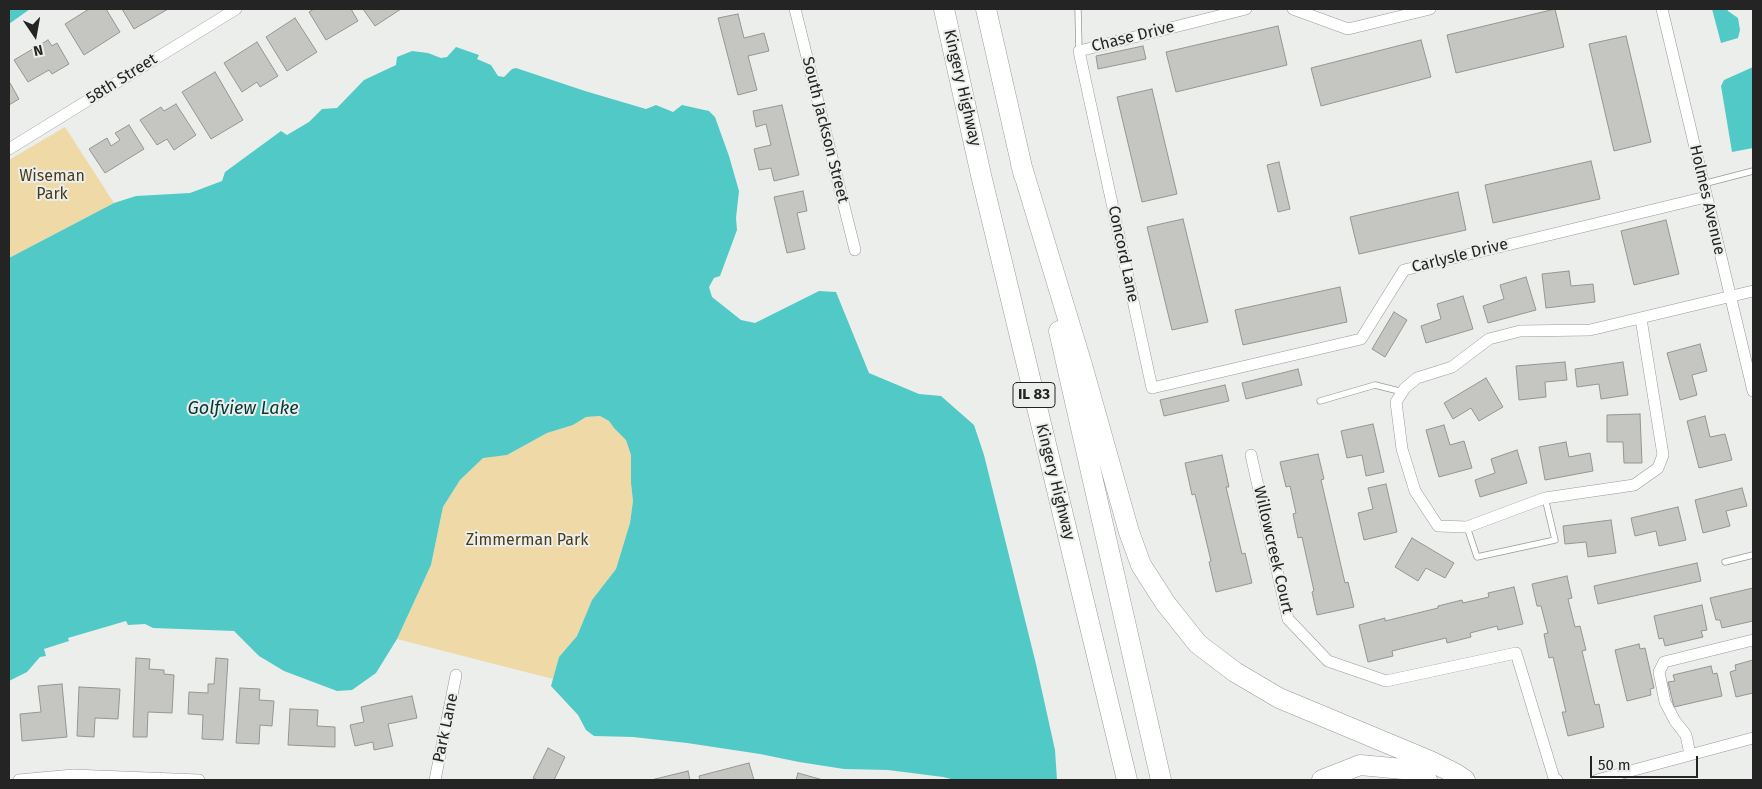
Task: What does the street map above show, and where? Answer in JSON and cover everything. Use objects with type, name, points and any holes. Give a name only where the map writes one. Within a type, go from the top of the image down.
[{"type":"highway","name":"Kingery Highway","points":[[944,9],[981,175],[1127,780]]},
{"type":"highway","name":"IL 83","points":[[986,9],[1161,780]]},
{"type":"highway","points":[[1021,164],[1082,366],[1129,532],[1141,565],[1166,604],[1198,644],[1235,672],[1278,698],[1430,761],[1465,780]]},
{"type":"highway","points":[[1322,780],[1360,765],[1403,769],[1427,780]]},
{"type":"street","name":"58th Street","points":[[9,148],[236,9]]},
{"type":"street","name":"South Jackson Street","points":[[795,9],[855,250]]},
{"type":"street","name":"Chase Drive","points":[[1079,51],[1246,9]]},
{"type":"street","points":[[1293,9],[1348,29],[1430,9]]},
{"type":"street","name":"Holmes Avenue","points":[[1662,9],[1753,391]]},
{"type":"street","name":"Concord Lane","points":[[1079,51],[1152,388],[1220,372]]},
{"type":"street","name":"Carlysle Drive","points":[[1220,372],[1361,338],[1404,270],[1706,196]]},
{"type":"street","points":[[1641,319],[1663,456],[1658,468],[1634,485],[1545,498],[1467,528],[1438,526],[1415,492],[1402,449],[1396,402],[1417,378],[1452,367],[1489,340],[1520,331],[1590,330],[1753,291]]},
{"type":"street","name":"Willowcreek Court","points":[[1251,455],[1288,619],[1328,661],[1386,681],[1516,653],[1555,779]]},
{"type":"street","points":[[1690,754],[1686,735],[1675,720],[1666,702],[1659,672],[1664,662],[1753,640]]},
{"type":"street","name":"Park Lane","points":[[435,780],[456,675]]},
{"type":"street","points":[[1597,780],[1753,738]]},
{"type":"street","points":[[20,780],[73,776],[199,780]]},
{"type":"lane","points":[[1078,9],[1079,51]]},
{"type":"lane","points":[[1703,184],[1753,171]]},
{"type":"lane","points":[[1320,401],[1375,385],[1403,392]]},
{"type":"lane","points":[[1467,528],[1477,557],[1555,540],[1545,498]]},
{"type":"lane","points":[[1725,562],[1753,555]]},
{"type":"green space","name":"Wiseman Park","points":[[65,127],[114,203],[9,258],[9,160]]},
{"type":"green space","name":"Zimmerman Park","points":[[600,416],[609,421],[626,439],[631,455],[633,501],[630,523],[616,569],[592,600],[577,636],[559,657],[553,679],[397,639],[431,565],[443,507],[460,480],[483,457],[507,455],[547,433],[573,425],[586,417]]},
{"type":"water","points":[[9,9],[30,9],[9,24]]},
{"type":"water","points":[[1712,9],[1727,9],[1738,18],[1740,30],[1738,38],[1721,43]]},
{"type":"water","name":"Golfview Lake","points":[[456,47],[479,55],[477,59],[491,65],[498,76],[504,77],[512,69],[516,68],[646,109],[656,105],[673,112],[682,105],[709,111],[715,117],[739,191],[736,218],[737,230],[720,276],[714,278],[709,287],[712,297],[741,320],[755,323],[819,291],[836,292],[869,373],[919,394],[941,396],[974,425],[984,455],[1036,664],[1055,750],[1057,780],[955,780],[888,770],[844,769],[687,743],[633,737],[594,736],[586,730],[578,715],[551,686],[559,657],[577,636],[592,600],[616,569],[630,523],[633,501],[631,455],[626,440],[609,421],[600,416],[586,417],[573,425],[547,433],[507,455],[483,458],[460,480],[443,507],[431,565],[397,639],[376,673],[352,690],[337,691],[284,671],[259,656],[234,631],[153,628],[145,624],[128,625],[126,621],[68,638],[69,641],[44,649],[46,656],[40,657],[27,672],[9,681],[9,258],[114,203],[136,196],[190,193],[222,181],[225,172],[281,131],[287,135],[309,122],[322,109],[337,108],[364,80],[396,65],[397,57],[412,51],[428,53],[441,58],[447,57]]},
{"type":"water","points":[[1753,67],[1753,148],[1732,152],[1721,86],[1724,80]]},
{"type":"building","points":[[89,9],[106,9],[120,32],[84,55],[65,24]]},
{"type":"building","points":[[122,9],[168,9],[134,29]]},
{"type":"building","points":[[314,9],[351,9],[358,21],[326,40],[309,12]]},
{"type":"building","points":[[363,9],[401,9],[375,26]]},
{"type":"building","points":[[1555,9],[1564,47],[1456,73],[1447,35]]},
{"type":"building","points":[[738,14],[744,38],[764,33],[769,51],[748,56],[757,90],[738,95],[718,18]]},
{"type":"building","points":[[295,18],[317,52],[287,71],[266,37]]},
{"type":"building","points":[[1278,26],[1287,65],[1176,92],[1166,52]]},
{"type":"building","points":[[1626,36],[1651,142],[1614,151],[1589,44]]},
{"type":"building","points":[[48,40],[52,46],[57,43],[69,64],[52,74],[49,70],[28,82],[14,60]]},
{"type":"building","points":[[1421,40],[1431,77],[1321,106],[1311,68]]},
{"type":"building","points":[[257,42],[278,76],[260,87],[257,82],[242,92],[224,63]]},
{"type":"building","points":[[1143,46],[1146,59],[1098,69],[1096,56]]},
{"type":"building","points":[[215,72],[243,120],[211,139],[182,92]]},
{"type":"building","points":[[9,83],[19,99],[9,105]]},
{"type":"building","points":[[1152,89],[1177,194],[1142,202],[1117,97]]},
{"type":"building","points":[[176,104],[196,135],[174,150],[167,139],[157,145],[140,120],[161,107],[164,111]]},
{"type":"building","points":[[782,105],[799,175],[774,181],[771,168],[759,170],[754,149],[771,145],[766,124],[756,127],[753,111]]},
{"type":"building","points":[[129,125],[144,149],[105,173],[89,149],[107,138],[111,146],[120,140],[115,133]]},
{"type":"building","points":[[1591,161],[1600,199],[1493,223],[1485,185]]},
{"type":"building","points":[[1279,162],[1290,209],[1278,212],[1267,165]]},
{"type":"building","points":[[803,191],[807,211],[797,213],[805,249],[787,253],[774,197]]},
{"type":"building","points":[[1458,192],[1466,230],[1359,254],[1350,217]]},
{"type":"building","points":[[1183,219],[1208,322],[1172,330],[1147,227]]},
{"type":"building","points":[[1666,220],[1679,274],[1634,285],[1621,231]]},
{"type":"building","points":[[1569,271],[1571,286],[1593,284],[1595,302],[1546,308],[1542,274]]},
{"type":"building","points":[[1526,277],[1536,310],[1488,323],[1483,306],[1504,299],[1500,285]]},
{"type":"building","points":[[1340,287],[1347,322],[1243,345],[1235,310]]},
{"type":"building","points":[[1463,296],[1473,329],[1426,343],[1421,326],[1441,319],[1437,304]]},
{"type":"building","points":[[1394,312],[1407,320],[1385,357],[1372,349]]},
{"type":"building","points":[[1700,344],[1707,371],[1692,375],[1697,395],[1680,400],[1667,353]]},
{"type":"building","points":[[1565,362],[1567,380],[1545,382],[1546,397],[1519,400],[1516,366]]},
{"type":"building","points":[[1623,362],[1628,395],[1601,399],[1599,384],[1577,387],[1575,369]]},
{"type":"building","points":[[1298,369],[1302,385],[1246,399],[1242,383]]},
{"type":"building","points":[[1486,378],[1503,407],[1479,421],[1471,408],[1453,419],[1444,403]]},
{"type":"building","points":[[1225,385],[1229,401],[1164,416],[1160,400]]},
{"type":"building","points":[[1640,414],[1642,463],[1624,463],[1623,442],[1607,442],[1607,415]]},
{"type":"building","points":[[1705,416],[1710,437],[1725,434],[1732,460],[1699,468],[1687,421]]},
{"type":"building","points":[[1373,424],[1384,472],[1366,476],[1362,455],[1347,458],[1341,431]]},
{"type":"building","points":[[1444,425],[1450,445],[1464,441],[1472,468],[1439,477],[1426,430]]},
{"type":"building","points":[[1566,442],[1569,457],[1590,453],[1593,471],[1545,480],[1539,447]]},
{"type":"building","points":[[1517,450],[1527,483],[1480,497],[1475,480],[1495,473],[1491,459]]},
{"type":"building","points":[[1318,454],[1324,479],[1321,480],[1345,583],[1348,582],[1354,607],[1317,615],[1312,592],[1314,591],[1302,537],[1298,538],[1293,514],[1296,513],[1290,486],[1286,487],[1280,462]]},
{"type":"building","points":[[1222,455],[1229,487],[1226,487],[1242,554],[1245,553],[1252,583],[1216,592],[1209,562],[1211,561],[1195,494],[1192,495],[1185,463]]},
{"type":"building","points":[[1386,484],[1397,532],[1364,540],[1358,513],[1373,509],[1368,488]]},
{"type":"building","points":[[1742,488],[1747,506],[1726,511],[1730,526],[1703,533],[1695,500]]},
{"type":"building","points":[[1678,507],[1686,540],[1659,546],[1656,531],[1635,536],[1631,518]]},
{"type":"building","points":[[1611,520],[1616,553],[1588,557],[1586,542],[1565,544],[1563,526]]},
{"type":"building","points":[[1412,538],[1454,563],[1445,578],[1426,568],[1418,581],[1395,567]]},
{"type":"building","points":[[1697,563],[1701,581],[1598,604],[1594,586]]},
{"type":"building","points":[[1567,576],[1572,598],[1568,599],[1575,627],[1580,626],[1586,650],[1582,651],[1595,705],[1599,704],[1604,727],[1568,736],[1562,712],[1566,712],[1553,657],[1549,658],[1544,634],[1548,633],[1541,606],[1537,606],[1532,584]]},
{"type":"building","points":[[1514,587],[1523,624],[1498,630],[1497,626],[1470,633],[1471,637],[1447,643],[1446,638],[1392,651],[1393,656],[1368,662],[1359,625],[1385,618],[1385,621],[1462,600],[1463,603],[1489,597],[1488,593]]},
{"type":"building","points":[[1753,588],[1753,621],[1722,628],[1720,620],[1716,620],[1710,598]]},
{"type":"building","points":[[1702,605],[1707,630],[1701,631],[1703,637],[1665,646],[1663,638],[1659,639],[1654,616]]},
{"type":"building","points":[[1639,644],[1640,649],[1645,648],[1654,688],[1650,689],[1651,695],[1627,701],[1615,650]]},
{"type":"building","points":[[136,658],[150,659],[149,669],[164,670],[164,674],[174,675],[172,713],[148,712],[147,737],[133,737]]},
{"type":"building","points":[[216,658],[228,659],[223,740],[202,739],[203,715],[188,714],[189,692],[208,693],[208,684],[214,684]]},
{"type":"building","points":[[1753,660],[1753,693],[1736,697],[1730,672],[1736,670],[1735,665]]},
{"type":"building","points":[[1711,666],[1713,674],[1717,673],[1722,696],[1674,707],[1668,682],[1675,681],[1673,675]]},
{"type":"building","points":[[62,684],[67,737],[22,741],[20,714],[41,712],[38,686]]},
{"type":"building","points":[[79,687],[120,689],[118,719],[95,718],[94,737],[77,736]]},
{"type":"building","points":[[240,688],[260,689],[259,700],[274,701],[272,726],[260,725],[259,744],[236,743]]},
{"type":"building","points":[[412,696],[417,718],[388,724],[393,746],[374,750],[373,742],[355,746],[350,725],[364,722],[361,707]]},
{"type":"building","points":[[290,709],[318,710],[317,726],[335,727],[335,747],[288,745]]},
{"type":"building","points":[[548,748],[565,757],[554,780],[538,780],[533,778]]},
{"type":"building","points":[[749,763],[754,780],[700,780],[699,776]]},
{"type":"building","points":[[688,771],[690,780],[651,780]]},
{"type":"building","points":[[798,773],[823,780],[796,780]]}]
